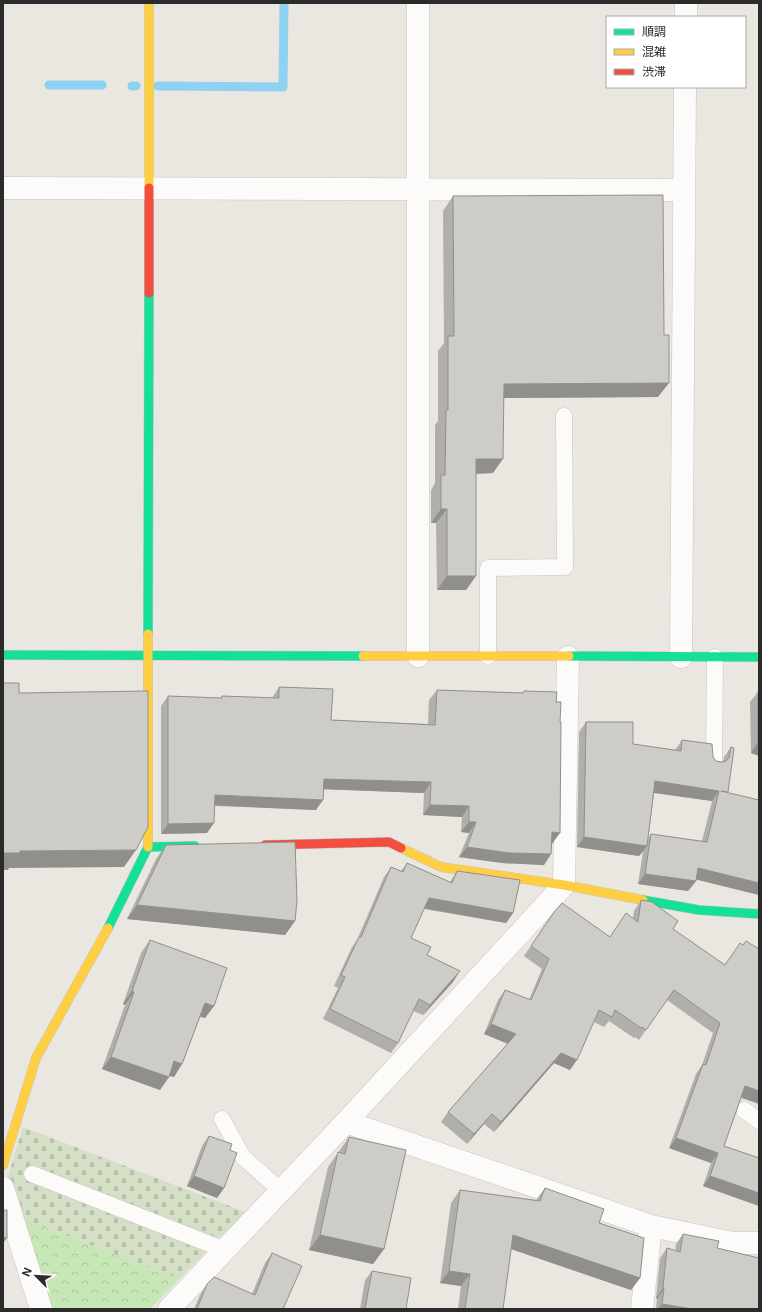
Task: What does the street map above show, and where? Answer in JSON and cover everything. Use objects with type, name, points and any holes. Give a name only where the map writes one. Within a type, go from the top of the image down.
[{"type":"street","points":[[3,1165],[36,1058],[111,923],[148,847],[149,3]]},
{"type":"street","points":[[418,3],[418,656]]},
{"type":"street","points":[[686,3],[686,16]]},
{"type":"street","points":[[681,657],[683,190],[685,88]]},
{"type":"street","points":[[3,188],[683,190]]},
{"type":"street","points":[[3,655],[759,657]]},
{"type":"street","points":[[169,1309],[346,1122],[564,885],[568,657]]},
{"type":"street","points":[[258,845],[389,842],[441,867],[564,885],[699,910],[759,914]]},
{"type":"street","points":[[148,847],[203,846]]},
{"type":"street","points":[[346,1122],[651,1226],[733,1243],[759,1243]]},
{"type":"street","points":[[3,1188],[41,1309]]},
{"type":"street","points":[[642,1309],[651,1226]]},
{"type":"lane","points":[[488,656],[488,568],[565,567],[564,416]]},
{"type":"lane","points":[[714,763],[716,657]]},
{"type":"lane","points":[[744,1110],[759,1121]]},
{"type":"lane","points":[[222,1119],[243,1157],[281,1191]]},
{"type":"lane","points":[[32,1174],[225,1250]]},
{"type":"green space","points":[[23,1127],[245,1212],[179,1279],[21,1218],[8,1176]]},
{"type":"green space","points":[[21,1218],[179,1279],[150,1309],[50,1309]]},
{"type":"building","points":[[663,195],[664,335],[669,335],[669,383],[504,384],[503,459],[476,459],[476,576],[447,576],[447,509],[441,509],[441,475],[445,475],[446,410],[448,410],[448,336],[454,336],[453,196]]},
{"type":"building","points":[[3,683],[19,683],[19,693],[148,691],[148,827],[136,850],[20,851],[20,853],[3,853]]},
{"type":"building","points":[[279,687],[333,689],[331,720],[435,725],[437,690],[523,693],[524,691],[557,692],[556,702],[561,702],[560,833],[552,832],[551,854],[509,853],[467,847],[476,822],[469,822],[469,806],[430,805],[431,782],[324,779],[323,800],[215,795],[214,823],[168,824],[168,696],[279,698]]},
{"type":"building","points":[[759,692],[759,743],[758,742]]},
{"type":"building","points":[[586,722],[633,722],[633,744],[681,751],[682,740],[712,744],[713,757],[716,761],[721,762],[726,761],[729,758],[731,747],[734,748],[728,792],[721,791],[759,800],[759,883],[698,868],[696,881],[645,874],[651,834],[707,842],[719,791],[655,781],[647,846],[584,837]]},
{"type":"building","points":[[295,842],[297,901],[295,921],[137,905],[166,845]]},
{"type":"building","points":[[407,863],[452,883],[457,871],[520,880],[513,913],[429,898],[411,938],[431,947],[427,955],[460,971],[430,1005],[419,999],[398,1043],[330,1009],[345,977],[341,975],[359,937],[361,937],[391,867],[403,872]]},
{"type":"building","points":[[641,900],[652,902],[678,921],[673,929],[725,965],[740,943],[743,945],[746,941],[759,949],[759,1091],[745,1086],[724,1146],[759,1158],[759,1193],[710,1176],[718,1153],[676,1138],[703,1064],[706,1065],[720,1023],[674,990],[646,1030],[615,1010],[612,1017],[599,1010],[577,1060],[561,1053],[501,1122],[492,1114],[474,1134],[448,1112],[516,1034],[491,1024],[505,990],[531,1000],[549,959],[531,946],[554,912],[562,903],[610,937],[626,913],[638,922]]},
{"type":"building","points":[[150,940],[227,968],[214,1006],[205,1003],[182,1064],[174,1061],[169,1077],[111,1057],[134,992],[132,991]]},
{"type":"building","points":[[209,1136],[232,1144],[230,1150],[237,1153],[224,1188],[194,1176]]},
{"type":"building","points":[[349,1137],[406,1150],[384,1249],[320,1235],[338,1152],[345,1154]]},
{"type":"building","points":[[545,1188],[604,1209],[599,1223],[644,1238],[640,1278],[513,1235],[503,1309],[465,1309],[470,1274],[449,1271],[460,1190],[540,1201]]},
{"type":"building","points":[[3,1210],[7,1210],[7,1238],[3,1238]]},
{"type":"building","points":[[683,1234],[719,1241],[717,1248],[759,1258],[759,1309],[692,1309],[662,1304],[667,1248],[680,1252]]},
{"type":"building","points":[[272,1253],[302,1266],[283,1309],[197,1309],[207,1284],[214,1277],[255,1295]]},
{"type":"building","points":[[372,1271],[411,1278],[406,1309],[365,1309]]},
{"type":"waterway","points":[[158,86],[283,87],[284,3]]},
{"type":"waterway","points":[[49,85],[102,85]]},
{"type":"traffic: fast","points":[[148,634],[149,293]]},
{"type":"traffic: fast","points":[[3,655],[363,656]]},
{"type":"traffic: fast","points":[[569,656],[759,657]]},
{"type":"traffic: fast","points":[[108,928],[148,847],[195,846]]},
{"type":"traffic: fast","points":[[643,900],[699,910],[759,914]]},
{"type":"traffic: slow","points":[[149,3],[149,188]]},
{"type":"traffic: slow","points":[[148,634],[148,847]]},
{"type":"traffic: slow","points":[[363,656],[569,656]]},
{"type":"traffic: slow","points":[[401,848],[441,867],[564,885],[643,900]]},
{"type":"traffic: slow","points":[[3,1165],[36,1058],[108,928]]},
{"type":"traffic: jam","points":[[149,188],[149,293]]},
{"type":"traffic: jam","points":[[265,845],[389,842],[401,848]]}]
